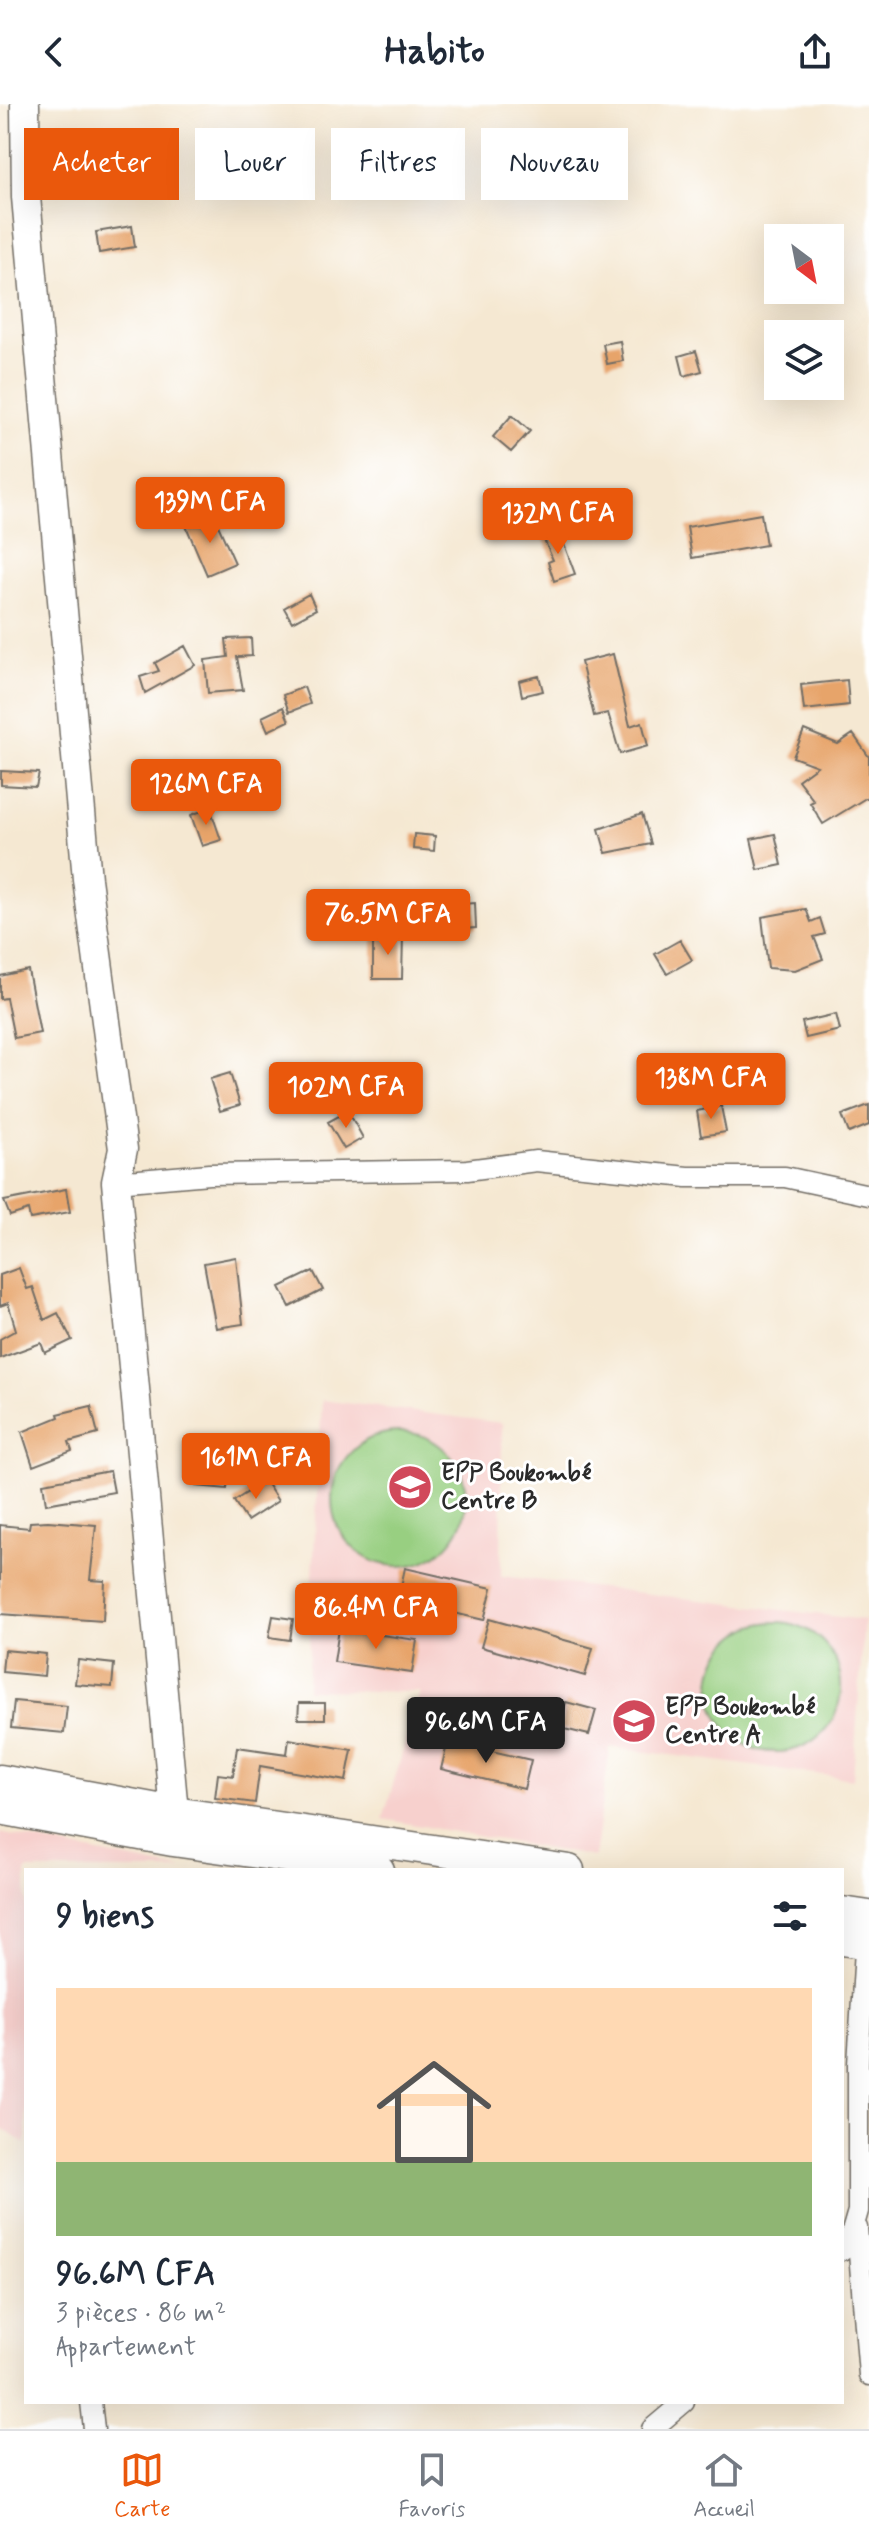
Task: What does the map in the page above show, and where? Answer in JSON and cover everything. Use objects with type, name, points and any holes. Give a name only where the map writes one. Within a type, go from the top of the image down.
[{"type":"main road","points":[[0,1780],[174,1812],[555,1868]]},
{"type":"main road","points":[[0,1809],[173,1841],[365,1868]]},
{"type":"street","points":[[25,104],[26,197],[87,879],[123,1149],[116,1182],[174,1812]]},
{"type":"street","points":[[116,1182],[209,1174],[467,1170],[536,1161],[687,1177],[785,1177],[869,1195]]},
{"type":"street","points":[[861,1924],[858,2211],[869,2375]]},
{"type":"street","points":[[844,2248],[849,2242],[858,2211]]},
{"type":"street","points":[[91,2404],[94,2429]]},
{"type":"street","points":[[652,2429],[682,2404]]},
{"type":"shaded area","name":"EPP Boukombé Centre A","points":[[322,1400],[502,1423],[501,1576],[864,1620],[853,1779],[610,1747],[594,1857],[383,1819],[420,1692],[307,1690]]},
{"type":"shaded area","points":[[0,1833],[173,1868],[24,1868],[24,2143],[0,2127]]},
{"type":"green space","points":[[399,1432],[425,1437],[447,1451],[461,1473],[466,1499],[461,1525],[447,1547],[425,1561],[399,1566],[373,1561],[351,1547],[337,1525],[332,1499],[337,1473],[351,1451],[373,1437]]},
{"type":"green space","points":[[776,1622],[801,1627],[822,1641],[836,1662],[841,1687],[836,1712],[822,1733],[801,1747],[776,1752],[751,1747],[730,1733],[716,1712],[711,1687],[716,1662],[730,1641],[751,1627]]},
{"type":"building","points":[[132,226],[135,247],[99,253],[96,232]]},
{"type":"building","points":[[620,341],[623,361],[607,364],[603,344]]},
{"type":"building","points":[[696,351],[702,371],[684,376],[679,356]]},
{"type":"building","points":[[512,415],[530,431],[511,452],[493,437]]},
{"type":"building","points":[[213,514],[235,563],[207,575],[186,526]]},
{"type":"building","points":[[761,514],[766,545],[692,558],[687,527]]},
{"type":"building","points":[[558,528],[575,574],[554,581],[548,562],[553,560],[542,535]]},
{"type":"building","points":[[309,594],[316,609],[292,622],[284,608]]},
{"type":"building","points":[[251,638],[252,656],[237,657],[243,690],[208,693],[205,660],[228,657],[226,639]]},
{"type":"building","points":[[185,646],[195,665],[145,693],[140,677],[159,671],[155,663]]},
{"type":"building","points":[[613,654],[630,726],[642,722],[648,746],[620,754],[608,713],[594,716],[581,662]]},
{"type":"building","points":[[539,676],[543,691],[522,696],[519,681]]},
{"type":"building","points":[[847,680],[849,705],[804,710],[801,685]]},
{"type":"building","points":[[304,687],[310,704],[289,712],[283,695]]},
{"type":"building","points":[[283,707],[289,721],[268,731],[262,717]]},
{"type":"building","points":[[804,730],[838,744],[853,734],[869,757],[869,796],[823,824],[810,803],[814,801],[798,780],[817,766],[793,757]]},
{"type":"building","points":[[1,771],[39,773],[36,787],[1,785]]},
{"type":"building","points":[[210,808],[221,840],[202,846],[191,815]]},
{"type":"building","points":[[642,814],[651,844],[606,853],[599,829]]},
{"type":"building","points":[[414,834],[435,836],[434,851],[413,849]]},
{"type":"building","points":[[775,834],[782,865],[758,870],[751,839]]},
{"type":"building","points":[[475,903],[476,928],[449,930],[448,905]]},
{"type":"building","points":[[806,909],[811,922],[820,918],[825,934],[814,937],[823,959],[795,970],[768,968],[762,917]]},
{"type":"building","points":[[373,935],[403,935],[402,979],[373,979]]},
{"type":"building","points":[[680,940],[692,960],[667,974],[655,954]]},
{"type":"building","points":[[28,970],[40,1033],[14,1038],[6,998],[0,999],[0,976]]},
{"type":"building","points":[[836,1014],[840,1030],[806,1038],[802,1022]]},
{"type":"building","points":[[230,1073],[240,1105],[220,1111],[210,1079]]},
{"type":"building","points":[[869,1105],[869,1125],[849,1133],[842,1115]]},
{"type":"building","points":[[721,1106],[726,1132],[701,1136],[697,1111]]},
{"type":"building","points":[[348,1111],[363,1138],[344,1149],[328,1122]]},
{"type":"building","points":[[66,1189],[70,1212],[30,1219],[28,1210],[10,1216],[4,1201]]},
{"type":"building","points":[[236,1257],[243,1324],[216,1328],[204,1263]]},
{"type":"building","points":[[19,1268],[27,1289],[33,1287],[44,1320],[58,1313],[72,1340],[45,1353],[41,1343],[0,1358],[0,1339],[16,1330],[8,1303],[0,1306],[0,1275]]},
{"type":"building","points":[[313,1271],[323,1290],[290,1307],[280,1287]]},
{"type":"building","points":[[91,1406],[98,1434],[69,1442],[72,1451],[33,1466],[22,1432],[59,1417],[58,1414]]},
{"type":"building","points":[[200,1441],[231,1444],[227,1489],[196,1486]]},
{"type":"building","points":[[110,1471],[114,1492],[46,1504],[43,1483]]},
{"type":"building","points":[[265,1481],[278,1501],[247,1521],[234,1501]]},
{"type":"building","points":[[30,1522],[96,1525],[90,1580],[105,1581],[103,1621],[0,1614],[0,1525],[29,1528]]},
{"type":"building","points":[[405,1568],[492,1588],[484,1620],[398,1600]]},
{"type":"building","points":[[273,1616],[293,1619],[290,1640],[269,1637]]},
{"type":"building","points":[[489,1619],[593,1648],[585,1676],[481,1647]]},
{"type":"building","points":[[339,1629],[417,1640],[412,1673],[334,1662]]},
{"type":"building","points":[[4,1650],[46,1654],[44,1676],[2,1672]]},
{"type":"building","points":[[78,1660],[114,1664],[112,1687],[75,1684]]},
{"type":"building","points":[[14,1701],[67,1706],[64,1733],[11,1728]]},
{"type":"building","points":[[566,1702],[596,1710],[589,1735],[560,1728]]},
{"type":"building","points":[[299,1703],[325,1703],[325,1719],[298,1719]]},
{"type":"building","points":[[289,1739],[352,1750],[346,1781],[260,1766],[255,1803],[215,1798],[218,1774],[233,1776],[237,1747],[287,1754]]},
{"type":"building","points":[[448,1741],[531,1760],[524,1789],[441,1769]]},
{"type":"place","name":"EPP Boukombé Centre B","points":[[410,1487]]},
{"type":"place","name":"EPP Boukombé Centre A","points":[[634,1721]]}]
